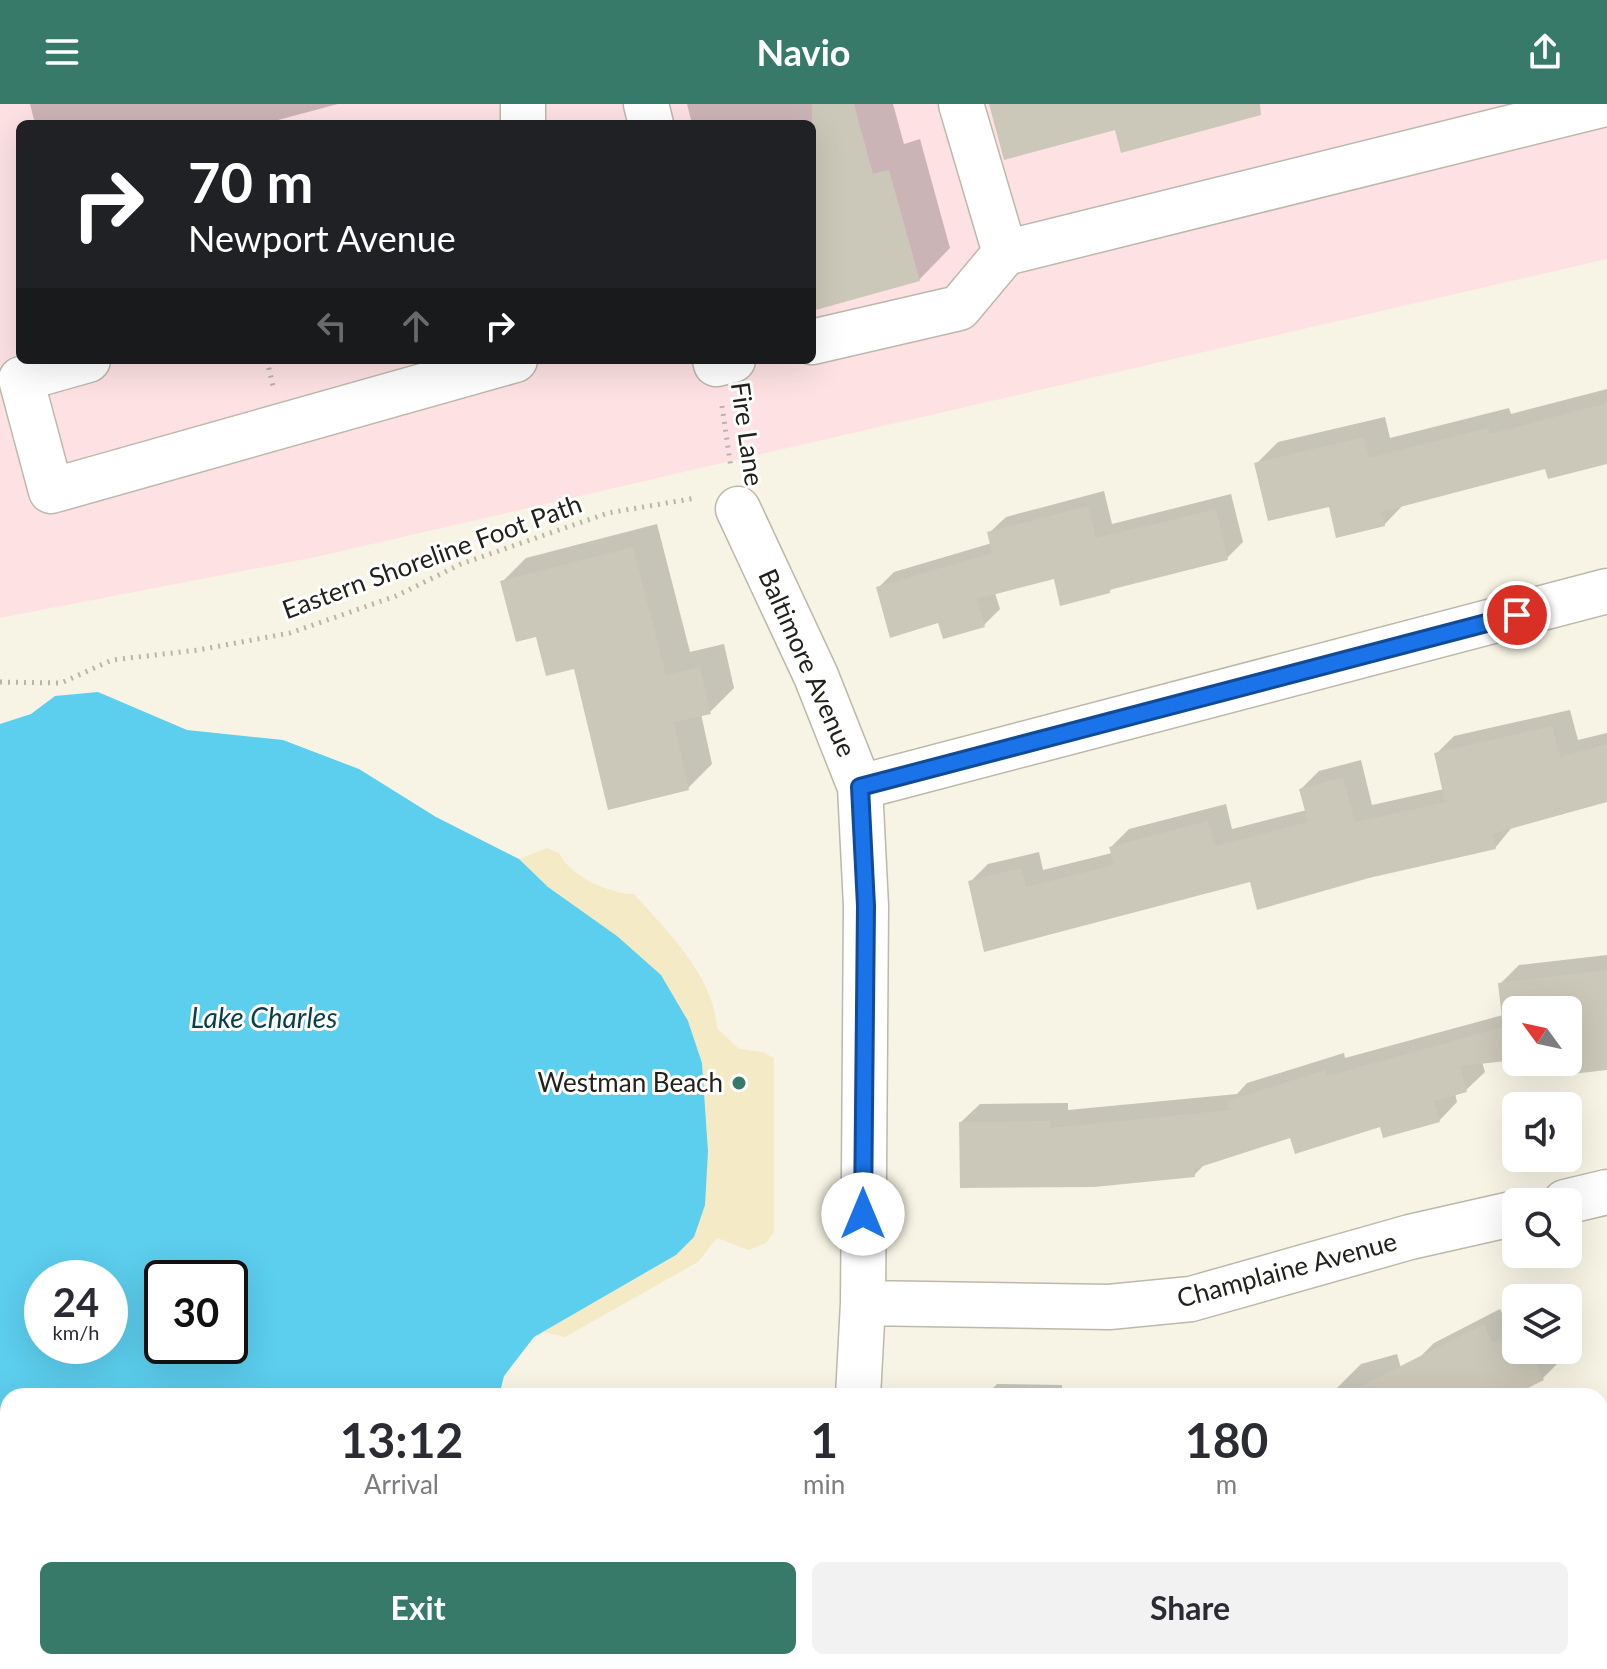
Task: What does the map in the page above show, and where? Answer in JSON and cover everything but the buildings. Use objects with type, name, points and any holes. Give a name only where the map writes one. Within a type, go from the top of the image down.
[{"type":"street","points":[[961,104],[1005,253]]},
{"type":"street","points":[[816,341],[959,308],[1005,253],[1605,104]]},
{"type":"street","points":[[74,364],[21,379],[51,491],[501,364]]},
{"type":"street","name":"Baltimore Avenue","points":[[738,509],[816,676],[860,787],[866,906],[863,1303],[858,1388]]},
{"type":"street","points":[[860,787],[1607,591]]},
{"type":"street","points":[[1582,1198],[1607,1192]]},
{"type":"street","name":"Champlaine Avenue","points":[[863,1303],[1109,1307],[1191,1299],[1410,1237],[1502,1216]]},
{"type":"path","name":"Fire Lane","points":[[721,364],[738,509]]},
{"type":"path","name":"Eastern Shoreline Foot Path","points":[[0,682],[61,683],[112,660],[198,650],[290,633],[396,596],[461,564],[608,513],[700,497],[738,509]]},
{"type":"shaded area","points":[[0,104],[1607,104],[1607,259],[316,557],[0,618]]},
{"type":"sand","name":"Westman Beach","points":[[547,848],[559,853],[572,869],[591,882],[613,891],[634,894],[687,955],[707,990],[717,1028],[739,1049],[763,1052],[774,1058],[774,1232],[766,1243],[749,1250],[717,1238],[698,1262],[565,1337],[543,1332],[676,1255],[708,1151],[702,1063],[688,1021],[617,936],[548,887],[519,859]]},
{"type":"water","name":"Lake Charles","points":[[98,692],[187,730],[283,740],[359,769],[436,817],[519,859],[548,887],[617,936],[661,975],[688,1021],[702,1063],[708,1151],[705,1205],[694,1237],[676,1255],[534,1337],[504,1376],[501,1388],[0,1388],[0,724],[31,714],[55,696]]},
{"type":"place","name":"Westman Beach","points":[[739,1083]]},
{"type":"route","points":[[863,1214],[866,906],[860,787],[1517,615]]}]
